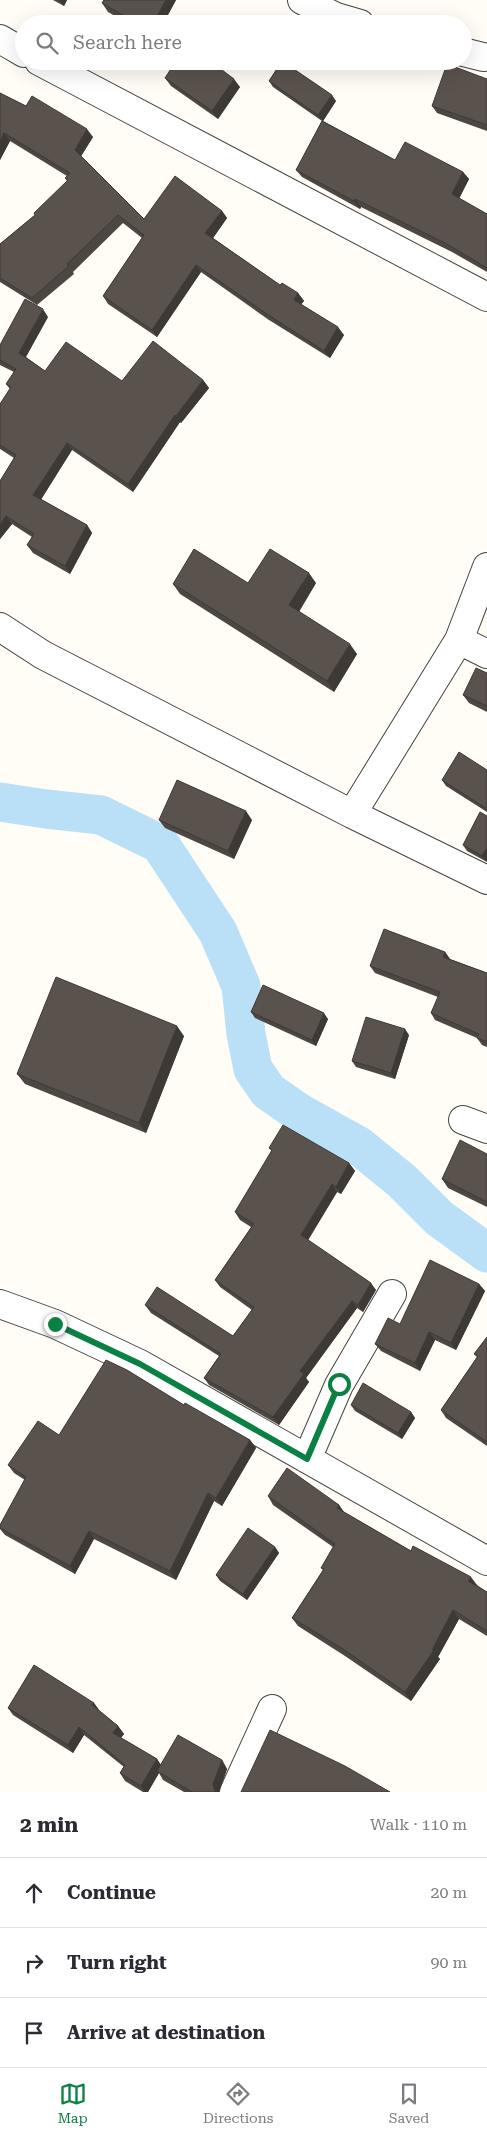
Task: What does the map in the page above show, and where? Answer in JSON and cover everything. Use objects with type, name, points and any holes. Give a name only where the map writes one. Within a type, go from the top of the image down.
[{"type":"street","points":[[302,0],[332,15]]},
{"type":"street","points":[[0,40],[15,48]]},
{"type":"street","points":[[56,70],[487,297]]},
{"type":"street","points":[[352,814],[459,640],[487,567]]},
{"type":"street","points":[[0,627],[43,655],[352,814],[487,880]]},
{"type":"street","points":[[459,640],[487,654]]},
{"type":"street","points":[[307,1459],[339,1384],[392,1294]]},
{"type":"street","points":[[0,1304],[55,1324],[140,1364],[487,1562]]},
{"type":"street","points":[[234,1792],[272,1709]]},
{"type":"building","points":[[104,0],[166,0],[158,15],[123,15],[102,3]]},
{"type":"building","points":[[170,70],[222,70],[234,79],[212,111],[165,78]]},
{"type":"building","points":[[276,70],[295,70],[332,95],[318,115],[269,81]]},
{"type":"building","points":[[445,70],[463,70],[487,79],[487,125],[432,106]]},
{"type":"building","points":[[0,93],[26,106],[32,96],[87,129],[75,150],[144,219],[175,176],[222,211],[205,233],[280,285],[282,283],[298,293],[294,300],[338,327],[324,351],[196,265],[152,330],[103,296],[144,235],[118,215],[67,264],[69,266],[32,298],[0,278],[0,244],[35,215],[34,213],[68,180],[65,178],[70,173],[4,133],[0,142]]},
{"type":"building","points":[[322,121],[395,160],[405,142],[463,172],[452,194],[487,214],[487,268],[447,244],[355,199],[354,201],[296,170]]},
{"type":"building","points":[[25,299],[43,309],[19,353],[45,371],[66,342],[122,381],[153,341],[203,380],[175,415],[128,484],[67,443],[33,495],[87,525],[65,566],[27,545],[34,534],[6,516],[0,525],[0,481],[16,455],[0,445],[0,404],[11,387],[6,384],[16,369],[0,360],[0,345]]},
{"type":"building","points":[[194,549],[248,583],[270,549],[309,573],[289,605],[350,644],[327,681],[173,584]]},
{"type":"building","points":[[476,668],[487,673],[487,706],[463,695]]},
{"type":"building","points":[[459,752],[487,770],[487,809],[442,780]]},
{"type":"building","points":[[177,780],[246,811],[228,851],[159,820]]},
{"type":"building","points":[[480,812],[487,816],[487,847],[482,856],[463,845]]},
{"type":"building","points":[[384,929],[445,952],[443,957],[487,973],[487,1042],[477,1038],[479,1034],[431,1013],[440,992],[370,966]]},
{"type":"building","points":[[56,977],[177,1026],[139,1123],[17,1074]]},
{"type":"building","points":[[263,985],[324,1013],[312,1040],[251,1012]]},
{"type":"building","points":[[366,1017],[405,1029],[391,1073],[352,1061]]},
{"type":"building","points":[[283,1125],[349,1163],[336,1187],[332,1184],[301,1235],[371,1283],[358,1305],[352,1301],[300,1371],[304,1374],[273,1417],[204,1378],[221,1354],[145,1305],[157,1287],[233,1336],[254,1307],[215,1280],[254,1224],[235,1212],[272,1150],[269,1148]]},
{"type":"building","points":[[460,1140],[487,1154],[487,1202],[442,1179]]},
{"type":"building","points":[[430,1260],[479,1284],[451,1343],[429,1332],[415,1363],[375,1344],[388,1318],[400,1324]]},
{"type":"building","points":[[487,1337],[487,1442],[441,1410],[478,1356],[474,1354]]},
{"type":"building","points":[[106,1360],[250,1440],[216,1498],[208,1493],[170,1571],[89,1531],[70,1566],[0,1528],[26,1477],[8,1465],[38,1421],[59,1435]]},
{"type":"building","points":[[363,1383],[411,1412],[398,1433],[351,1405]]},
{"type":"building","points":[[287,1468],[339,1505],[337,1508],[411,1551],[413,1546],[471,1577],[468,1581],[487,1592],[487,1631],[453,1610],[432,1650],[434,1650],[405,1692],[340,1647],[292,1618],[324,1569],[321,1568],[335,1544],[268,1496]]},
{"type":"building","points":[[248,1528],[275,1547],[243,1594],[216,1575]]},
{"type":"building","points":[[34,1665],[94,1703],[92,1705],[118,1726],[113,1733],[157,1759],[141,1786],[120,1773],[125,1765],[79,1727],[68,1745],[8,1708]]},
{"type":"building","points":[[270,1730],[345,1766],[390,1792],[241,1792]]},
{"type":"building","points":[[178,1735],[222,1760],[213,1784],[215,1792],[192,1792],[157,1771]]},
{"type":"waterway","points":[[0,802],[101,815],[160,844],[218,932],[241,986],[246,1034],[253,1069],[268,1091],[298,1112],[359,1146],[402,1181],[439,1218],[487,1253]]},
{"type":"route","points":[[55,1324],[140,1364],[307,1459],[339,1384]]}]
